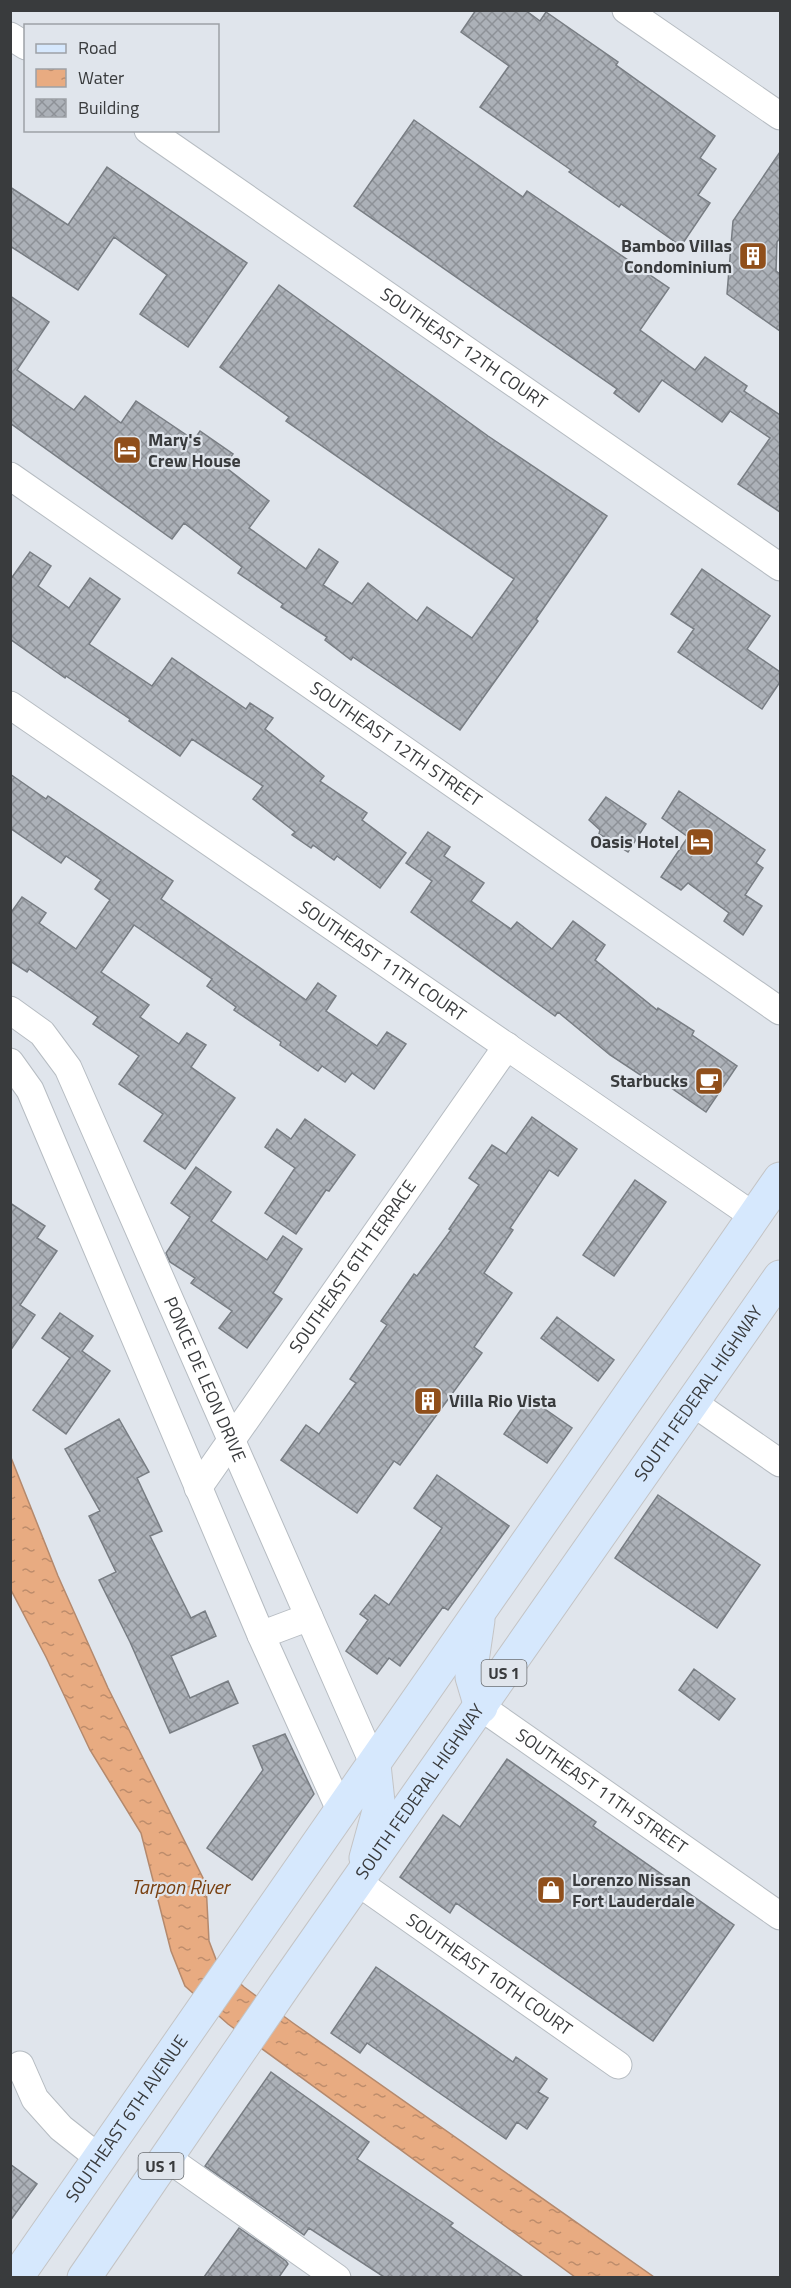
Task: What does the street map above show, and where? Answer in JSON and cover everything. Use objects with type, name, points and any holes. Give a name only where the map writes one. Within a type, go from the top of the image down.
[{"type":"main road","points":[[341,1812],[780,1179]]},
{"type":"main road","name":"SOUTH FEDERAL HIGHWAY","points":[[84,2277],[284,1986],[359,1882],[780,1277]]},
{"type":"main road","points":[[479,1615],[472,1677],[481,1707]]},
{"type":"main road","points":[[359,1882],[379,1811],[374,1765]]},
{"type":"main road","name":"SOUTHEAST 6TH AVENUE","points":[[58,2216],[341,1812]]},
{"type":"main road","points":[[16,2277],[58,2216]]},
{"type":"main road","points":[[47,2277],[58,2216]]},
{"type":"street","points":[[626,10],[780,116]]},
{"type":"street","points":[[10,36],[24,45]]},
{"type":"street","name":"SOUTHEAST 12TH COURT","points":[[151,132],[780,567]]},
{"type":"street","name":"SOUTHEAST 12TH STREET","points":[[10,476],[780,1011]]},
{"type":"street","name":"SOUTHEAST 11TH COURT","points":[[10,705],[755,1217]]},
{"type":"street","name":"PONCE DE LEON DRIVE","points":[[10,1010],[42,1033],[68,1068],[374,1765]]},
{"type":"street","name":"SOUTHEAST 6TH TERRACE","points":[[198,1488],[507,1046]]},
{"type":"street","points":[[10,1062],[30,1090],[261,1635],[341,1812]]},
{"type":"street","points":[[692,1402],[780,1463]]},
{"type":"street","points":[[261,1635],[309,1617]]},
{"type":"street","name":"SOUTHEAST 11TH STREET","points":[[481,1707],[780,1916]]},
{"type":"street","name":"SOUTHEAST 10TH COURT","points":[[359,1882],[618,2065]]},
{"type":"street","points":[[20,2065],[35,2099],[61,2128],[99,2158]]},
{"type":"street","points":[[167,2158],[337,2277]]},
{"type":"water","name":"Tarpon River","points":[[10,1455],[58,1576],[108,1688],[206,1884],[209,1941],[217,1962],[244,1987],[293,2023],[654,2277],[575,2277],[228,2024],[185,1986],[171,1951],[141,1833],[90,1750],[11,1590]]},
{"type":"building","points":[[476,10],[525,10],[540,21],[546,12],[618,62],[616,65],[715,136],[700,158],[716,169],[698,195],[710,203],[681,246],[621,204],[619,207],[569,172],[571,170],[480,107],[509,66],[461,32]]},
{"type":"building","points":[[414,120],[523,197],[527,191],[669,288],[640,330],[695,370],[705,357],[747,386],[744,391],[780,415],[780,512],[738,484],[770,438],[730,411],[722,422],[662,380],[639,412],[614,393],[617,389],[354,206]]},
{"type":"building","name":"Bamboo Villas Condominium","points":[[780,152],[780,238],[777,242],[776,271],[780,274],[780,331],[727,294],[733,221]]},
{"type":"building","points":[[107,167],[247,263],[188,347],[140,314],[167,275],[114,237],[78,290],[10,246],[10,187],[68,225]]},
{"type":"building","points":[[279,285],[488,436],[607,516],[536,619],[538,621],[460,730],[353,657],[351,660],[325,640],[327,637],[281,607],[283,604],[238,573],[242,567],[184,523],[172,539],[10,423],[10,296],[49,322],[17,370],[74,410],[85,396],[121,423],[136,401],[194,440],[200,431],[233,454],[224,466],[269,501],[249,528],[306,569],[319,549],[338,562],[323,585],[352,604],[368,583],[417,621],[427,607],[472,638],[514,579],[286,421],[289,417],[220,367]]},
{"type":"building","points":[[30,552],[51,566],[38,586],[69,608],[90,578],[120,599],[89,644],[152,686],[172,658],[246,709],[250,703],[273,718],[265,729],[324,776],[320,781],[367,813],[362,820],[406,853],[380,888],[337,856],[334,860],[313,845],[311,848],[292,835],[295,832],[253,799],[263,786],[192,739],[180,756],[129,721],[130,719],[66,676],[65,678],[10,639],[10,580]]},
{"type":"building","points":[[702,569],[770,616],[747,649],[780,672],[780,682],[762,709],[678,652],[694,629],[671,614]]},
{"type":"building","points":[[10,774],[46,799],[48,796],[173,881],[161,899],[306,1000],[318,983],[336,996],[326,1011],[377,1046],[387,1032],[406,1044],[374,1089],[352,1073],[345,1082],[322,1066],[318,1071],[234,1010],[236,1007],[207,986],[212,979],[134,925],[101,972],[149,1005],[140,1017],[179,1044],[187,1033],[206,1045],[191,1067],[235,1098],[185,1169],[144,1141],[163,1114],[119,1084],[139,1056],[93,1024],[98,1017],[29,969],[27,972],[10,961],[10,914],[22,897],[46,913],[39,923],[76,949],[110,900],[95,889],[101,880],[66,856],[61,863],[10,828]]},
{"type":"building","points":[[679,791],[765,850],[756,863],[763,868],[745,895],[762,906],[743,935],[724,921],[729,913],[688,883],[681,890],[661,877],[688,837],[662,818]]},
{"type":"building","points":[[606,797],[646,824],[628,852],[599,834],[600,830],[589,820]]},
{"type":"building","points":[[428,832],[450,847],[444,856],[484,883],[471,901],[511,929],[517,922],[552,949],[573,921],[605,945],[595,960],[657,1010],[658,1008],[694,1031],[692,1035],[737,1066],[706,1112],[661,1081],[657,1086],[610,1055],[558,1012],[555,1016],[411,912],[432,881],[406,863]]},
{"type":"building","points":[[532,1117],[577,1149],[558,1176],[549,1170],[510,1228],[513,1230],[484,1273],[512,1293],[474,1347],[482,1353],[400,1465],[394,1461],[357,1513],[281,1460],[306,1425],[319,1434],[356,1383],[350,1379],[387,1325],[381,1321],[414,1274],[417,1276],[451,1230],[449,1229],[479,1185],[469,1178],[492,1145],[506,1154]]},
{"type":"building","points":[[305,1119],[355,1155],[329,1191],[326,1190],[296,1234],[265,1213],[295,1168],[265,1147],[277,1129],[291,1139]]},
{"type":"building","points":[[196,1167],[231,1192],[211,1221],[267,1260],[283,1236],[302,1249],[273,1293],[282,1299],[247,1348],[219,1328],[232,1311],[191,1283],[195,1278],[170,1262],[166,1253],[190,1217],[171,1203]]},
{"type":"building","points":[[635,1180],[666,1202],[614,1276],[583,1255]]},
{"type":"building","points":[[10,1203],[45,1226],[37,1238],[57,1251],[20,1305],[35,1315],[10,1351]]},
{"type":"building","points":[[60,1313],[93,1336],[82,1351],[110,1371],[66,1434],[33,1410],[70,1358],[42,1338]]},
{"type":"building","points":[[557,1317],[614,1360],[598,1381],[541,1338]]},
{"type":"building","points":[[529,1398],[572,1428],[547,1463],[504,1434]]},
{"type":"building","points":[[119,1419],[149,1472],[137,1478],[162,1531],[150,1536],[191,1618],[205,1611],[216,1636],[171,1656],[190,1698],[228,1681],[238,1703],[170,1733],[130,1642],[99,1580],[116,1572],[89,1516],[100,1511],[65,1449]]},
{"type":"building","points":[[437,1475],[509,1526],[448,1610],[443,1607],[400,1666],[389,1658],[377,1674],[346,1651],[368,1620],[360,1614],[375,1595],[389,1605],[442,1528],[414,1508]]},
{"type":"building","points":[[658,1495],[760,1565],[717,1628],[615,1558]]},
{"type":"building","points":[[694,1669],[735,1699],[719,1720],[679,1690]]},
{"type":"building","points":[[285,1734],[314,1794],[252,1880],[207,1848],[263,1770],[253,1746]]},
{"type":"building","name":"Lorenzo Nissan Fort Lauderdale","points":[[507,1759],[596,1822],[593,1826],[734,1925],[653,2041],[456,1903],[450,1913],[400,1877],[443,1815],[460,1827]]},
{"type":"building","points":[[376,1967],[513,2062],[516,2057],[547,2079],[538,2092],[548,2098],[527,2129],[517,2122],[506,2139],[367,2043],[360,2053],[331,2033]]},
{"type":"building","points":[[271,2072],[369,2142],[357,2159],[453,2223],[450,2226],[523,2277],[384,2277],[309,2228],[304,2235],[205,2166]]},
{"type":"building","points":[[10,2164],[37,2184],[10,2221]]},
{"type":"building","points":[[239,2228],[286,2261],[288,2264],[279,2277],[204,2277]]},
{"type":"place","name":"Bamboo Villas Condominium","points":[[753,256]]},
{"type":"place","name":"Mary's Crew House","points":[[127,450]]},
{"type":"place","name":"Oasis Hotel","points":[[700,842]]},
{"type":"place","name":"Starbucks","points":[[709,1081]]},
{"type":"place","name":"Villa Rio Vista","points":[[428,1401]]},
{"type":"place","name":"Lorenzo Nissan Fort Lauderdale","points":[[551,1890]]}]
